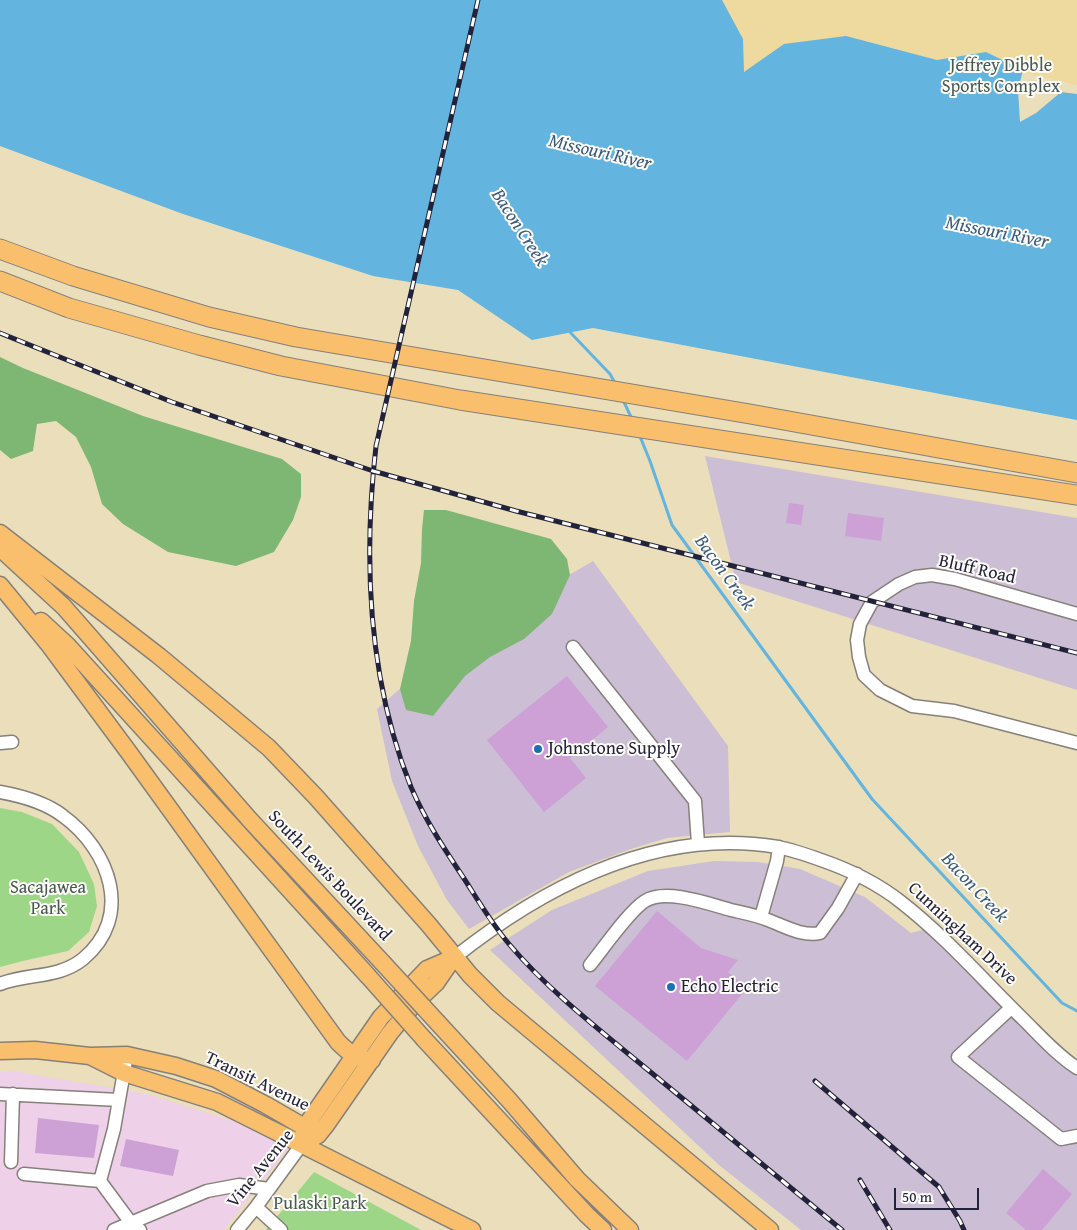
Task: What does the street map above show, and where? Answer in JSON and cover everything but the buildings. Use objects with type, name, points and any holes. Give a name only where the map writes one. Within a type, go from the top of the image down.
[{"type":"highway","points":[[0,249],[73,276],[209,317],[296,337],[750,414],[1077,473]]},
{"type":"highway","points":[[0,282],[69,308],[281,366],[460,400],[1077,495]]},
{"type":"main road","points":[[0,533],[159,656],[269,748],[354,840],[484,989],[522,1024],[770,1230]]},
{"type":"main road","name":"South Lewis Boulevard","points":[[0,548],[31,575],[64,608],[250,820],[509,1100],[577,1180],[630,1230]]},
{"type":"main road","points":[[0,584],[67,645],[424,1039],[603,1230]]},
{"type":"main road","points":[[0,584],[50,646],[130,754],[338,1042],[354,1056],[362,1060],[372,1060]]},
{"type":"main road","points":[[311,1131],[354,1056],[381,1017],[427,969],[455,956]]},
{"type":"main road","name":"Cunningham Drive","points":[[311,1131],[372,1060],[390,1033],[414,1004],[436,983],[455,956]]},
{"type":"main road","name":"Transit Avenue","points":[[0,1051],[35,1050],[90,1056],[127,1055],[176,1066],[216,1080],[266,1105],[311,1131]]},
{"type":"main road","name":"Transit Avenue","points":[[90,1056],[124,1073],[217,1102],[472,1230]]},
{"type":"main road","name":"Vine Avenue","points":[[302,1144],[311,1131]]},
{"type":"street","name":"Bluff Road","points":[[1077,614],[955,579],[932,575],[915,578],[899,584],[872,602],[860,624],[857,640],[864,676],[880,690],[912,706],[954,711],[1077,744]]},
{"type":"street","points":[[573,647],[695,801],[698,844]]},
{"type":"street","points":[[0,792],[42,804],[63,816],[79,830],[95,850],[103,864],[110,879],[112,894],[111,909],[106,926],[97,944],[82,959],[61,972],[0,984]]},
{"type":"street","name":"Cunningham Drive","points":[[455,956],[537,900],[598,870],[643,854],[698,844],[748,844],[779,847],[856,874],[876,884],[900,901],[937,933],[1042,1038],[1077,1068]]},
{"type":"street","points":[[761,917],[779,847]]},
{"type":"street","points":[[590,965],[634,911],[645,901],[652,898],[690,899],[761,917],[804,933],[813,935],[820,933],[838,908],[856,874]]},
{"type":"street","points":[[1011,1008],[958,1057],[1061,1139],[1077,1136]]},
{"type":"street","points":[[100,1181],[114,1129],[127,1055]]},
{"type":"street","points":[[0,1094],[118,1100]]},
{"type":"street","points":[[11,1162],[13,1094]]},
{"type":"street","name":"Vine Avenue","points":[[237,1230],[302,1144]]},
{"type":"street","points":[[24,1174],[100,1181],[136,1226]]},
{"type":"street","points":[[114,1230],[136,1226],[207,1191],[239,1185],[269,1189]]},
{"type":"street","points":[[256,1207],[281,1230]]},
{"type":"shaded area","points":[[705,456],[1077,518],[1077,690],[736,582]]},
{"type":"shaded area","points":[[593,561],[728,746],[730,832],[667,838],[569,872],[469,929],[447,900],[418,846],[392,781],[377,709],[448,646]]},
{"type":"shaded area","points":[[714,861],[758,862],[800,869],[865,897],[911,933],[926,929],[1062,1065],[1077,1075],[1077,1230],[801,1230],[719,1165],[490,950],[552,910],[648,871]]},
{"type":"shaded area","points":[[13,1071],[147,1094],[236,1122],[288,1149],[224,1230],[0,1230],[0,1072]]},
{"type":"green space","points":[[0,357],[143,416],[282,459],[301,474],[301,497],[293,520],[274,552],[236,566],[168,552],[123,524],[102,504],[91,467],[76,437],[56,421],[37,424],[33,451],[11,459],[0,450]]},
{"type":"green space","points":[[424,510],[446,510],[551,539],[567,559],[570,575],[552,614],[524,639],[490,657],[465,676],[433,716],[406,710],[400,689],[411,641],[414,601],[421,563]]},
{"type":"green space","name":"Sacajawea Park","points":[[0,808],[22,812],[52,824],[79,852],[94,884],[97,906],[89,932],[68,951],[0,967]]},
{"type":"green space","name":"Pulaski Park","points":[[314,1172],[421,1230],[266,1230]]},
{"type":"sand","points":[[656,0],[1077,0],[1077,85],[986,64],[937,60],[865,41],[744,73]]},
{"type":"water","name":"Missouri River","points":[[0,0],[722,0],[743,39],[744,72],[784,44],[846,36],[937,60],[986,52],[1023,70],[1018,90],[1020,122],[1036,113],[1061,92],[1077,94],[1077,420],[593,328],[532,340],[458,290],[373,276],[183,214],[0,146]]},
{"type":"waterway","name":"Bacon Creek","points":[[568,330],[610,374],[615,383]]},
{"type":"waterway","name":"Bacon Creek","points":[[623,400],[632,419]]},
{"type":"waterway","name":"Bacon Creek","points":[[639,434],[672,525],[872,799],[1062,1003],[1077,1011]]},
{"type":"railway","points":[[478,0],[376,446],[370,532],[372,619],[386,704],[397,746],[411,787],[436,835],[491,921],[524,961],[539,977],[590,1022],[842,1230]]},
{"type":"railway","points":[[0,333],[172,402],[373,471],[516,511],[1077,653]]},
{"type":"railway","points":[[815,1081],[939,1187],[964,1230]]},
{"type":"railway","points":[[860,1180],[890,1230]]},
{"type":"place","name":"Johnstone Supply","points":[[538,749]]},
{"type":"place","name":"Echo Electric","points":[[671,987]]},
{"type":"park label","name":"Jeffrey Dibble Sports Complex","points":[[1001,76]]}]
